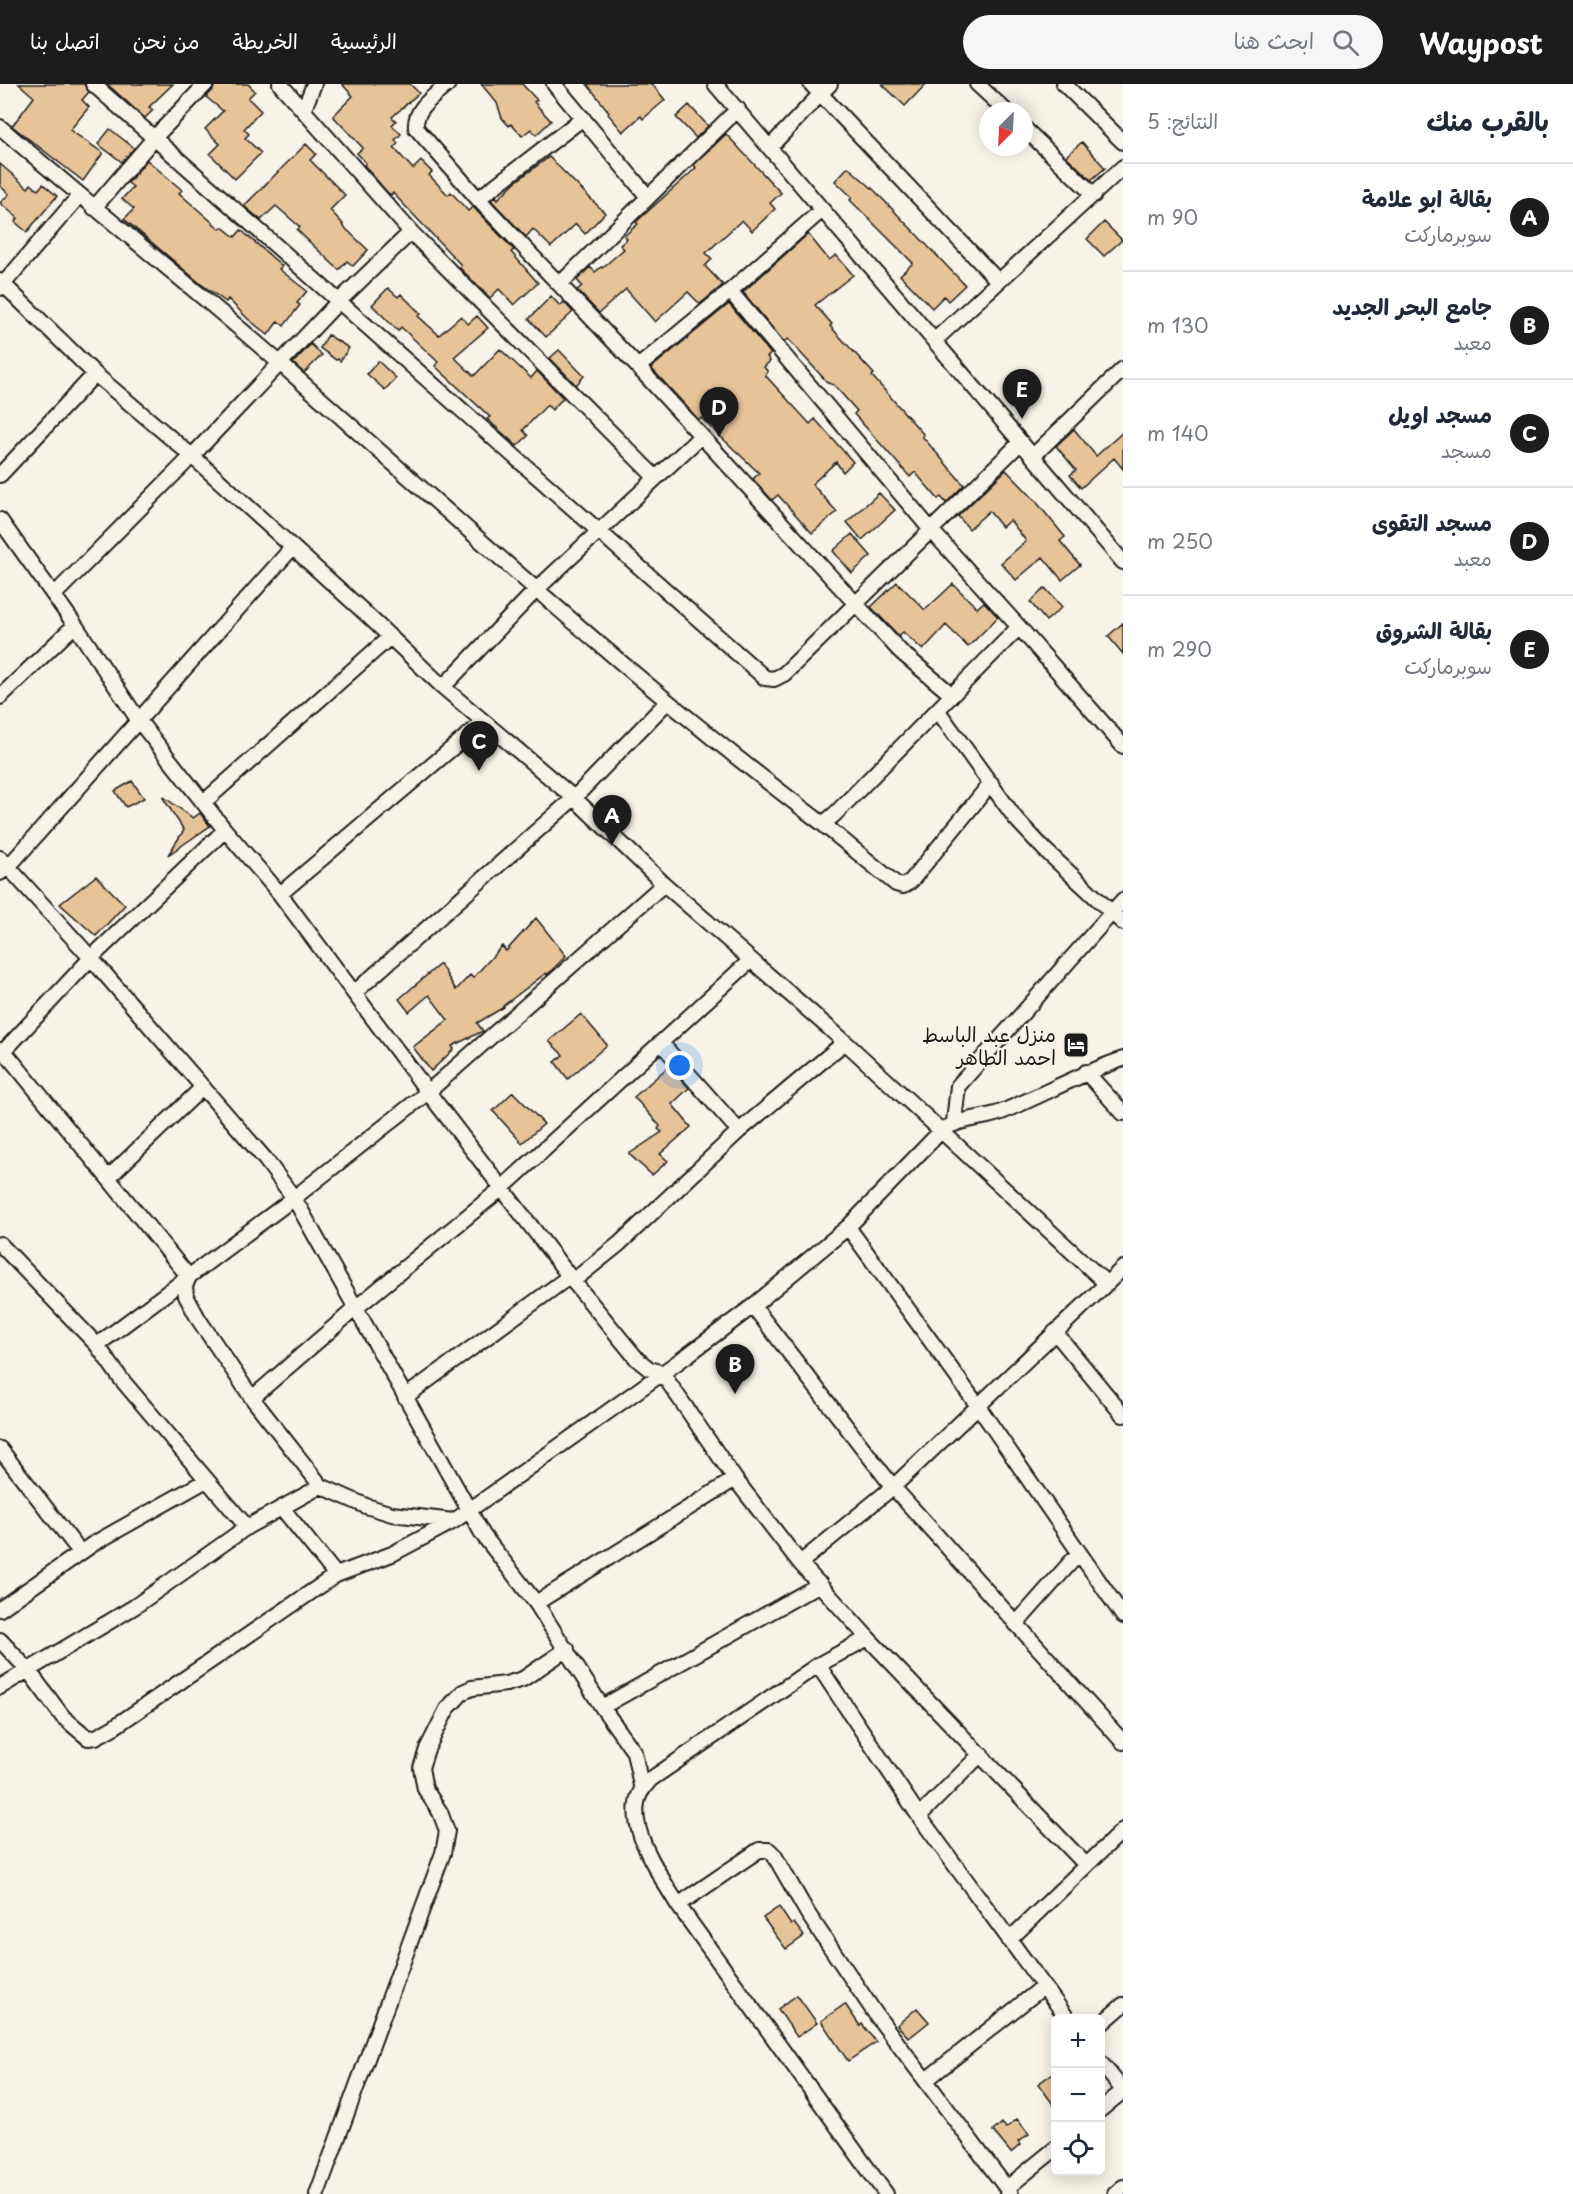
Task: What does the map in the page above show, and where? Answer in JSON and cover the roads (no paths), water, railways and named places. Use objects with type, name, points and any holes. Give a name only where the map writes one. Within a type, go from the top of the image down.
[{"type":"street","points":[[93,84],[765,678],[774,679],[784,674],[1021,442]]},
{"type":"street","points":[[94,208],[155,137],[206,84]]},
{"type":"street","points":[[280,84],[411,232],[655,477]]},
{"type":"street","points":[[304,109],[314,84]]},
{"type":"street","points":[[448,84],[418,112],[415,120],[416,128],[478,199],[638,367],[855,603],[901,651],[951,694]]},
{"type":"street","points":[[554,84],[648,196]]},
{"type":"street","points":[[716,84],[1123,562]]},
{"type":"street","points":[[977,84],[996,102]]},
{"type":"street","points":[[1064,84],[1123,142]]},
{"type":"street","points":[[770,147],[821,87],[998,281]]},
{"type":"street","points":[[560,284],[738,109]]},
{"type":"street","points":[[478,199],[583,118]]},
{"type":"street","points":[[0,127],[279,363],[667,702],[896,884],[903,886],[911,880],[991,783]]},
{"type":"street","points":[[1033,137],[1094,195]]},
{"type":"street","points":[[935,340],[1123,167]]},
{"type":"street","points":[[79,196],[1,284],[95,374],[192,456],[443,687],[574,798],[664,884],[845,1042],[1107,1284]]},
{"type":"street","points":[[638,367],[730,291],[822,210]]},
{"type":"street","points":[[54,595],[192,456],[338,302],[411,232]]},
{"type":"street","points":[[730,291],[930,530],[1123,746]]},
{"type":"street","points":[[1033,456],[1123,369]]},
{"type":"street","points":[[0,475],[95,374]]},
{"type":"street","points":[[443,687],[537,590],[700,437]]},
{"type":"street","points":[[1,524],[54,595],[139,721],[225,830],[280,894],[572,1279],[637,1359],[648,1368],[662,1373],[735,1479],[800,1563],[868,1638],[1086,1865]]},
{"type":"street","points":[[292,548],[139,721],[3,866],[91,958],[265,1159],[294,1198],[483,1535],[536,1603],[602,1707],[634,1752],[642,1790]]},
{"type":"street","points":[[0,698],[75,625]]},
{"type":"street","points":[[823,824],[836,814],[1019,627]]},
{"type":"street","points":[[204,802],[390,637]]},
{"type":"street","points":[[354,993],[574,798],[667,702]]},
{"type":"street","points":[[938,711],[1016,819],[1045,850],[1123,923]]},
{"type":"street","points":[[280,894],[483,722]]},
{"type":"street","points":[[189,1277],[2,1050],[91,958],[225,830]]},
{"type":"street","points":[[98,1345],[294,1198],[428,1092],[664,884]]},
{"type":"street","points":[[954,1122],[958,1086],[1123,900]]},
{"type":"street","points":[[252,1398],[357,1307],[501,1188],[751,960]]},
{"type":"street","points":[[405,1396],[619,1244],[739,1131],[845,1042]]},
{"type":"street","points":[[661,1043],[739,1131]]},
{"type":"street","points":[[0,1640],[28,1670],[63,1717],[88,1738],[96,1737],[336,1575],[392,1554],[454,1521],[662,1373],[753,1306],[848,1227],[942,1130],[954,1122],[1001,1112],[1086,1072],[1123,1059]]},
{"type":"street","points":[[1086,1072],[1123,1113]]},
{"type":"street","points":[[108,1178],[203,1087]]},
{"type":"street","points":[[848,1227],[978,1406],[1123,1616]]},
{"type":"street","points":[[0,1244],[98,1345],[121,1379],[246,1527]]},
{"type":"street","points":[[800,1563],[893,1487],[1123,1268]]},
{"type":"street","points":[[189,1277],[185,1287],[186,1296],[199,1320],[252,1398],[321,1486],[366,1506],[392,1514],[454,1521]]},
{"type":"street","points":[[753,1306],[893,1487],[1123,1742]]},
{"type":"street","points":[[1055,1332],[1123,1415]]},
{"type":"street","points":[[0,1449],[80,1552]]},
{"type":"street","points":[[536,1603],[735,1479]]},
{"type":"street","points":[[0,1609],[80,1552],[205,1480]]},
{"type":"street","points":[[0,1687],[134,1607],[246,1527],[321,1486]]},
{"type":"street","points":[[282,1508],[336,1575]]},
{"type":"street","points":[[1016,1624],[1079,1553]]},
{"type":"street","points":[[602,1707],[820,1584]]},
{"type":"street","points":[[868,1638],[818,1665],[651,1779],[642,1790],[637,1803],[637,1827],[678,1905],[886,2194]]},
{"type":"street","points":[[317,2194],[443,1853],[447,1831],[440,1812],[425,1790],[422,1768],[427,1749],[447,1709],[463,1692],[472,1688],[506,1684],[523,1679],[567,1649]]},
{"type":"street","points":[[818,1665],[919,1816],[1063,2014]]},
{"type":"street","points":[[919,1816],[981,1754]]},
{"type":"street","points":[[1009,1940],[1051,1902],[1123,1830]]},
{"type":"street","points":[[678,1905],[759,1850],[769,1850],[851,1978],[903,2053],[1009,2191],[1051,2153]]},
{"type":"street","points":[[926,2080],[1043,1987]]},
{"type":"street","points":[[1105,2021],[1123,2005]]},
{"type":"street","points":[[1105,2067],[1123,2090],[1105,2106]]},
{"type":"street","points":[[1115,2194],[1123,2187]]},
{"type":"place","name":"بقالة الشروق","points":[[1022,419]]},
{"type":"place","name":"مسجد التقوى","points":[[719,437]]},
{"type":"place","name":"مسجد اويل","points":[[479,771]]},
{"type":"place","name":"بقالة ابو علامة","points":[[612,845]]},
{"type":"place","name":"منزل عبد الباسط احمد الطاهر","points":[[1076,1045]]},
{"type":"place","name":"جامع البحر الجديد","points":[[735,1394]]}]
